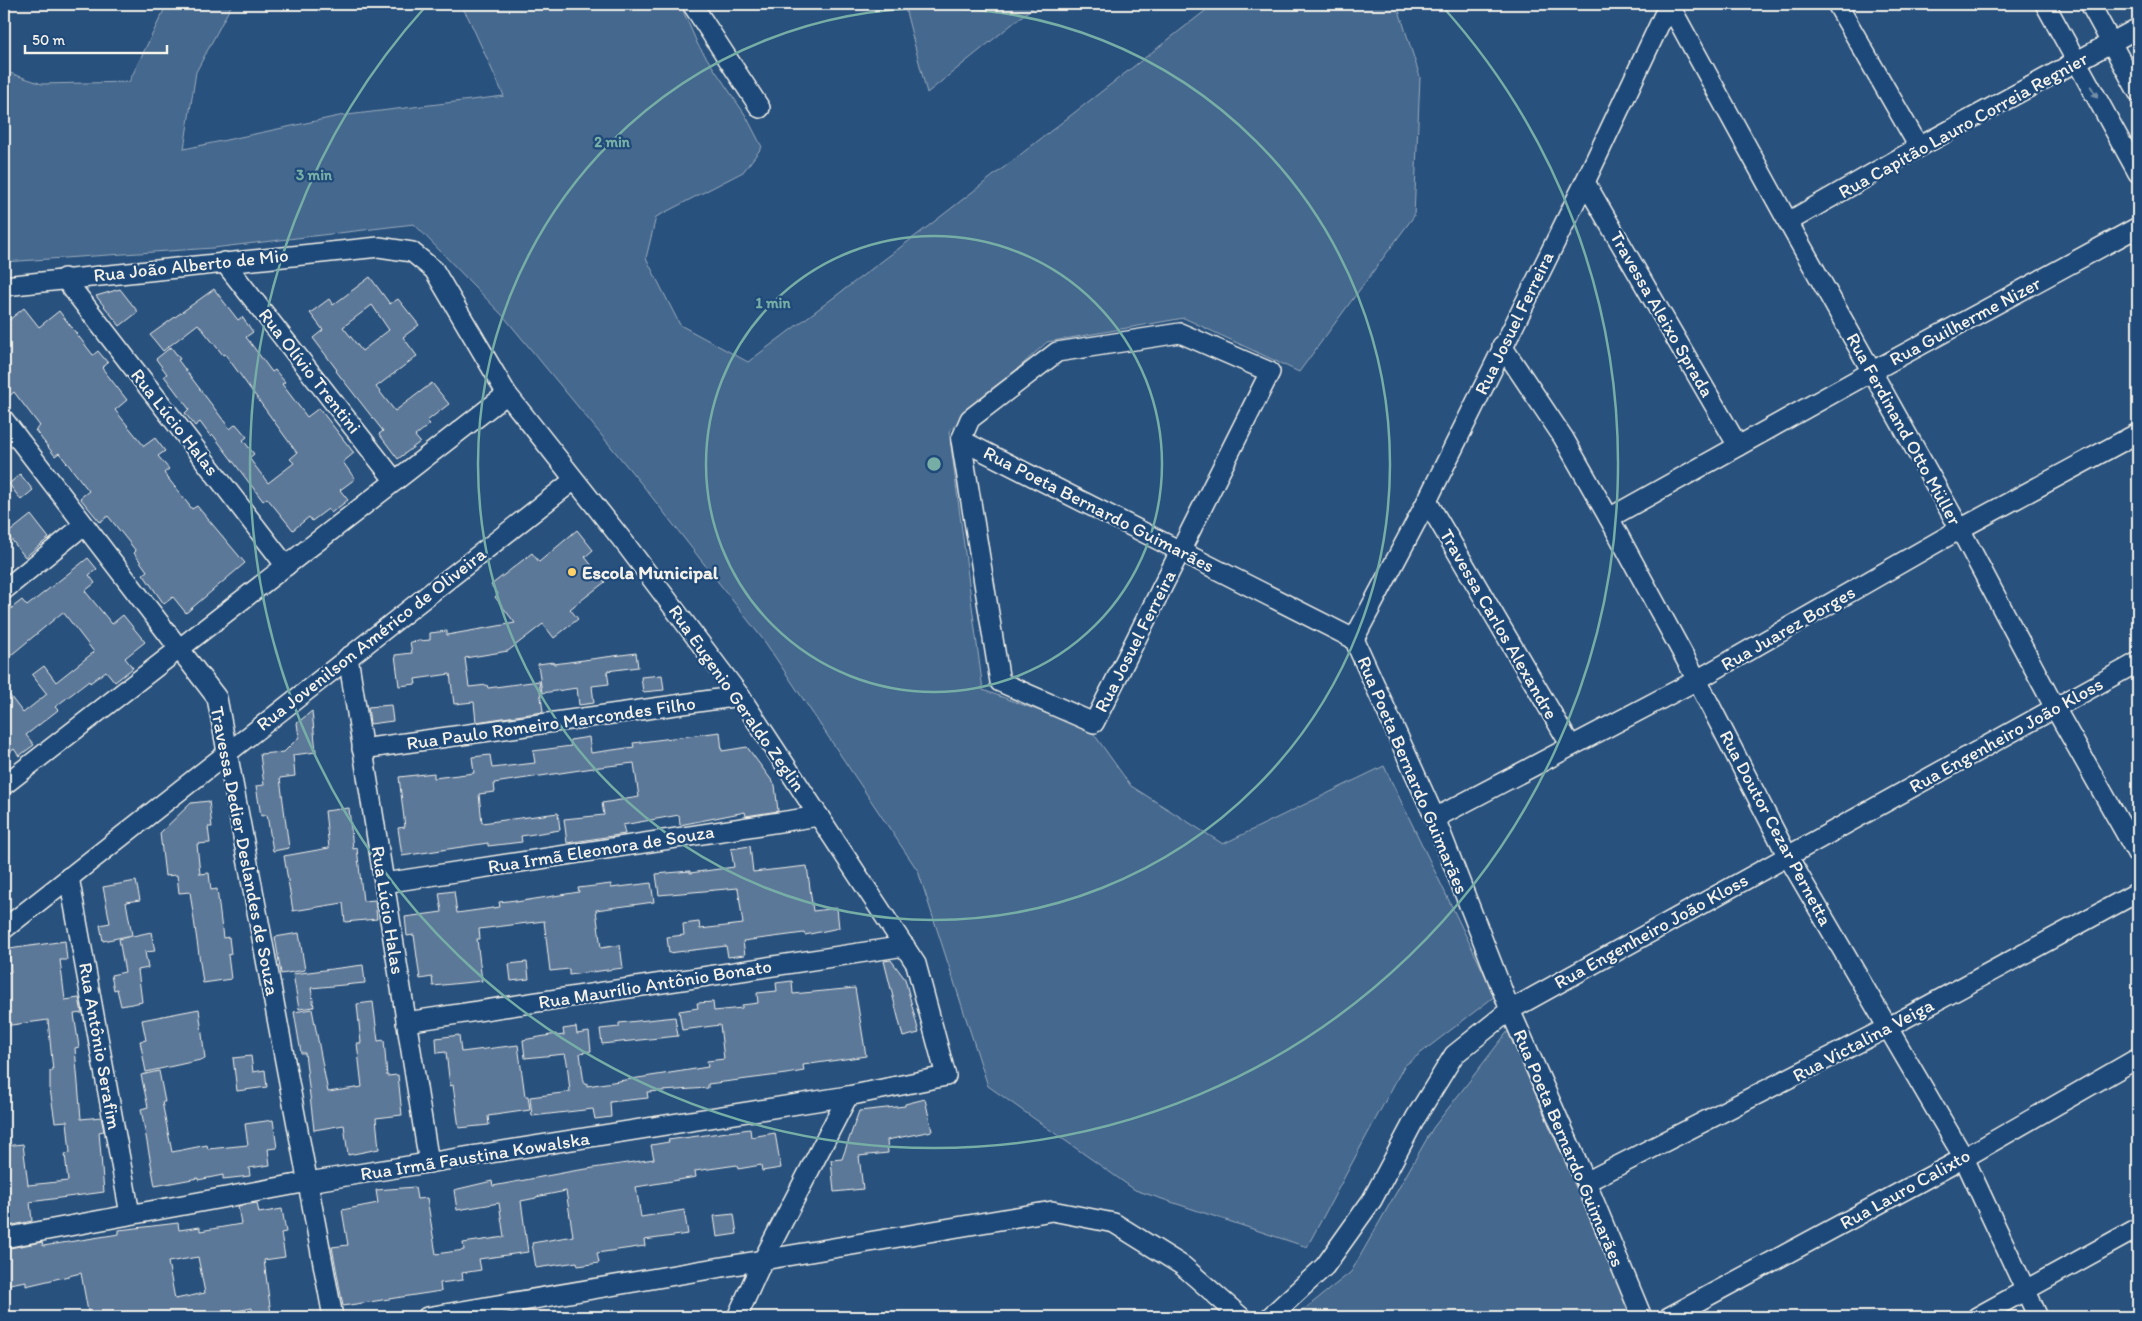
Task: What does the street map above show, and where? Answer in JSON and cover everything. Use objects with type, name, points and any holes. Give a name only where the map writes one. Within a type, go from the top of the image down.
[{"type":"street","points":[[692,4],[760,108]]},
{"type":"street","name":"Rua Josuel Ferreira","points":[[1354,639],[1427,501],[1502,346],[1585,182],[1669,4]]},
{"type":"street","name":"Rua Ferdinand Otto Müller","points":[[1669,4],[1871,372],[1960,529],[2055,708],[2138,855]]},
{"type":"street","points":[[1837,4],[1919,147]]},
{"type":"street","points":[[2045,4],[2138,173]]},
{"type":"street","points":[[2090,4],[2138,92]]},
{"type":"street","name":"Rua Capitão Lauro Correia Regnier","points":[[1788,222],[1919,147],[2138,28]]},
{"type":"street","name":"Travessa Aleixo Sprada","points":[[1585,182],[1738,446]]},
{"type":"street","name":"Rua Guilherme Nizer","points":[[1609,518],[1871,372],[2138,227]]},
{"type":"street","name":"Rua João Alberto de Mio","points":[[4,286],[64,278],[379,247]]},
{"type":"street","name":"Rua Eugenio Geraldo Zeglin","points":[[379,247],[412,252],[434,270],[507,394],[627,546],[740,696],[916,964],[946,1076]]},
{"type":"street","name":"Rua Olívio Trentini","points":[[224,262],[395,481]]},
{"type":"street","name":"Rua Lúcio Halas","points":[[64,278],[286,566]]},
{"type":"street","name":"Rua Josuel Ferreira","points":[[1180,333],[1270,372],[1094,723],[1000,682],[961,440],[970,419],[1057,352],[1180,333]]},
{"type":"street","name":"Rua Doutor Cezar Pernetta","points":[[1502,346],[1563,437],[1697,680],[1787,855],[1964,1158],[2038,1317]]},
{"type":"street","points":[[4,784],[507,394]]},
{"type":"street","name":"Travessa Dedier Deslandes de Souza","points":[[4,420],[217,698],[333,1317]]},
{"type":"street","name":"Rua Juarez Borges","points":[[1434,818],[1697,680],[1960,529],[2138,433]]},
{"type":"street","name":"Rua Poeta Bernardo Guimarães","points":[[961,440],[1182,550],[1354,639],[1434,818],[1510,1010],[1586,1182],[1642,1317]]},
{"type":"street","name":"Rua Jovenilson Américo de Oliveira","points":[[4,929],[574,480]]},
{"type":"street","name":"Travessa Carlos Alexandre","points":[[1427,501],[1571,746]]},
{"type":"street","points":[[4,590],[84,525]]},
{"type":"street","name":"Rua Lúcio Halas","points":[[348,657],[429,1163]]},
{"type":"street","name":"Rua Engenheiro João Kloss","points":[[1270,1317],[1325,1266],[1372,1200],[1416,1118],[1454,1054],[1510,1010],[2138,662]]},
{"type":"street","name":"Rua Paulo Romeiro Marcondes Filho","points":[[362,749],[740,696]]},
{"type":"street","name":"Rua Irmã Eleonora de Souza","points":[[384,883],[819,816]]},
{"type":"street","name":"Rua Antônio Serafim","points":[[70,877],[130,1214]]},
{"type":"street","name":"Rua Victalina Veiga","points":[[1586,1182],[1888,1028],[2138,892]]},
{"type":"street","name":"Rua Maurílio Antônio Bonato","points":[[406,1022],[905,946]]},
{"type":"street","name":"Rua Lauro Calixto","points":[[1669,1317],[1964,1158],[2138,1058]]},
{"type":"street","name":"Rua Irmã Faustina Kowalska","points":[[4,1238],[308,1182],[848,1096],[946,1076]]},
{"type":"street","points":[[737,1317],[762,1260],[848,1096]]},
{"type":"street","points":[[427,1317],[1052,1210],[1114,1223],[1183,1266],[1241,1317]]},
{"type":"street","points":[[1977,1317],[2138,1228]]},
{"type":"shaded area","points":[[167,4],[232,4],[196,72],[184,149],[339,116],[504,96],[468,17],[460,4],[680,4],[698,45],[746,116],[762,147],[743,172],[656,217],[646,258],[680,325],[748,362],[926,228],[1214,4],[1397,4],[1420,77],[1414,216],[1299,372],[1184,318],[1047,342],[949,431],[983,690],[1091,730],[1131,786],[1223,844],[1384,766],[1495,996],[1404,1066],[1307,1247],[1135,1190],[988,1086],[918,871],[765,642],[644,487],[505,318],[414,224],[213,248],[4,262],[4,71],[42,84],[129,82]]},
{"type":"shaded area","points":[[904,4],[1037,4],[927,93]]},
{"type":"shaded area","points":[[1508,1031],[1632,1317],[1299,1317],[1302,1311],[1351,1272],[1433,1128]]},
{"type":"building","points":[[370,277],[390,304],[398,299],[419,325],[403,337],[417,356],[376,387],[395,411],[432,383],[449,404],[427,421],[430,424],[415,436],[420,442],[398,459],[379,434],[383,431],[313,338],[323,330],[310,313],[329,299],[333,305]],"holes":[[[372,305],[389,330],[362,351],[343,327]]]},
{"type":"building","points":[[120,289],[138,312],[120,326],[96,296]]},
{"type":"building","points":[[214,289],[238,320],[242,317],[253,332],[246,337],[272,372],[275,370],[285,382],[282,384],[307,417],[319,408],[354,453],[343,462],[355,479],[340,490],[348,500],[331,513],[328,509],[312,521],[309,517],[293,530],[267,498],[263,501],[213,435],[211,437],[200,422],[195,426],[185,413],[189,409],[164,376],[167,374],[156,359],[171,347],[180,359],[178,360],[230,429],[236,424],[247,437],[243,440],[254,454],[249,458],[268,483],[294,463],[290,459],[297,453],[225,354],[223,355],[198,324],[163,351],[150,335]]},
{"type":"building","points":[[24,308],[39,327],[59,311],[93,355],[98,351],[108,363],[102,368],[127,400],[115,410],[144,446],[155,438],[165,451],[158,456],[169,469],[164,473],[192,509],[197,506],[245,563],[186,613],[173,597],[164,604],[143,574],[147,571],[134,553],[136,551],[108,516],[100,522],[80,498],[89,491],[59,453],[55,456],[35,430],[40,426],[14,392],[4,401],[4,324]]},
{"type":"building","points":[[20,474],[33,490],[21,500],[9,484]]},
{"type":"building","points":[[31,515],[49,538],[25,557],[7,534]]},
{"type":"building","points":[[577,530],[593,550],[585,557],[605,582],[570,609],[578,619],[554,638],[543,624],[508,651],[465,658],[469,687],[487,685],[488,688],[539,681],[543,712],[476,722],[474,702],[454,704],[450,674],[415,679],[416,684],[399,686],[395,655],[412,653],[410,642],[430,640],[430,633],[447,631],[447,635],[515,623],[495,597],[498,594],[491,585],[532,553],[539,562]]},
{"type":"building","points":[[88,558],[97,569],[89,575],[95,583],[85,591],[112,624],[123,615],[145,642],[125,658],[133,668],[115,682],[106,671],[90,683],[89,681],[55,707],[58,710],[26,735],[34,745],[19,756],[14,749],[4,757],[4,688],[23,713],[47,694],[32,675],[44,666],[56,682],[94,652],[63,612],[4,661],[4,614],[22,600],[27,606]]},
{"type":"building","points":[[636,653],[638,667],[607,671],[609,684],[592,686],[594,703],[579,705],[577,688],[542,693],[538,664],[553,662],[554,664]]},
{"type":"building","points":[[662,675],[664,690],[643,692],[641,677]]},
{"type":"building","points":[[391,705],[393,721],[370,724],[368,707]]},
{"type":"building","points":[[312,711],[316,752],[293,755],[295,776],[280,778],[289,848],[273,851],[267,815],[261,816],[256,786],[264,785],[260,754],[284,752],[299,737],[297,723]]},
{"type":"building","points":[[720,732],[722,751],[747,747],[775,785],[778,811],[746,816],[745,812],[680,825],[679,815],[623,825],[625,834],[567,843],[564,819],[604,815],[602,803],[639,797],[634,763],[600,767],[494,783],[495,792],[479,794],[482,823],[558,813],[560,830],[521,836],[522,842],[488,846],[488,843],[402,856],[398,828],[405,827],[399,777],[434,773],[434,778],[474,773],[472,757],[490,755],[492,768],[535,763],[533,751],[571,746],[570,740],[589,737],[591,753],[634,747],[633,743]]},
{"type":"building","points":[[209,801],[212,827],[208,827],[210,843],[197,844],[200,874],[209,873],[211,890],[217,889],[223,938],[229,937],[231,954],[228,955],[231,979],[203,983],[190,892],[179,893],[177,875],[165,876],[160,833],[191,803]]},
{"type":"building","points":[[349,808],[353,849],[357,848],[363,901],[375,900],[377,919],[345,922],[343,903],[293,911],[284,856],[329,848],[325,811]]},
{"type":"building","points":[[750,846],[753,872],[807,866],[813,911],[837,908],[839,928],[805,935],[804,933],[743,941],[745,955],[728,957],[726,946],[669,953],[667,937],[684,935],[683,924],[699,922],[700,929],[743,924],[738,888],[659,895],[656,874],[690,871],[690,873],[734,867],[731,849]]},
{"type":"building","points":[[136,881],[140,900],[126,902],[132,935],[103,941],[100,925],[110,923],[103,887]]},
{"type":"building","points":[[651,883],[654,902],[596,910],[601,948],[620,945],[623,968],[569,975],[569,969],[550,971],[544,921],[479,929],[480,939],[477,939],[482,981],[433,986],[432,977],[420,979],[414,935],[407,936],[405,917],[442,912],[439,893],[454,891],[457,913],[500,907],[499,902],[516,900],[516,902],[579,892],[578,888],[611,884],[611,888]]},
{"type":"building","points":[[151,932],[155,951],[145,952],[148,968],[138,970],[142,1002],[121,1006],[117,989],[114,990],[111,975],[125,972],[119,939]]},
{"type":"building","points":[[299,933],[305,970],[281,974],[275,937]]},
{"type":"building","points":[[65,941],[67,960],[60,960],[65,1000],[79,998],[82,1013],[74,1014],[79,1047],[75,1048],[81,1119],[101,1117],[104,1131],[99,1132],[104,1192],[30,1202],[32,1221],[4,1227],[4,1146],[23,1144],[28,1185],[68,1181],[65,1154],[70,1153],[67,1121],[55,1122],[50,1089],[50,1071],[53,1071],[48,1020],[4,1026],[4,973],[11,972],[9,949]]},
{"type":"building","points":[[891,960],[905,979],[919,1033],[903,1037],[884,961]]},
{"type":"building","points":[[527,962],[529,979],[511,981],[509,964]]},
{"type":"building","points":[[363,965],[365,983],[311,988],[314,1007],[299,1009],[293,974]]},
{"type":"building","points":[[792,981],[793,994],[855,988],[866,1056],[803,1065],[804,1071],[708,1084],[708,1088],[647,1092],[648,1098],[610,1102],[611,1117],[595,1119],[593,1109],[532,1116],[530,1097],[570,1092],[567,1062],[565,1054],[525,1058],[523,1040],[556,1034],[557,1036],[564,1035],[563,1029],[576,1027],[577,1034],[589,1032],[591,1051],[580,1053],[584,1084],[587,1083],[587,1086],[708,1067],[707,1061],[724,1059],[720,1025],[682,1030],[679,1011],[698,1008],[697,1003],[713,1002],[714,1011],[742,1008],[742,1005],[758,1003],[757,993],[777,991],[776,983]]},
{"type":"building","points":[[373,1002],[378,1041],[384,1040],[387,1076],[398,1075],[402,1115],[376,1118],[379,1149],[348,1155],[344,1125],[314,1130],[305,1053],[301,1053],[294,1012],[312,1009],[328,1092],[362,1087],[357,1043],[361,1043],[357,1004]]},
{"type":"building","points":[[199,1009],[205,1059],[146,1072],[140,1041],[146,1040],[142,1020]]},
{"type":"building","points":[[675,1017],[678,1036],[602,1044],[600,1029],[619,1027],[619,1023]]},
{"type":"building","points":[[459,1035],[461,1052],[518,1045],[525,1096],[528,1096],[530,1110],[488,1116],[489,1125],[459,1128],[453,1085],[450,1086],[446,1052],[437,1053],[436,1038]]},
{"type":"building","points":[[251,1056],[253,1072],[265,1070],[267,1087],[237,1091],[233,1058]]},
{"type":"building","points":[[159,1071],[165,1102],[162,1102],[172,1152],[207,1145],[208,1149],[248,1145],[245,1124],[273,1120],[277,1148],[268,1149],[270,1165],[249,1168],[250,1176],[223,1179],[223,1175],[155,1186],[141,1109],[148,1107],[141,1075]]},
{"type":"building","points":[[925,1099],[932,1131],[887,1140],[888,1153],[859,1156],[863,1189],[834,1192],[831,1160],[842,1159],[859,1111],[905,1106],[905,1104]]},
{"type":"building","points":[[750,1129],[751,1137],[775,1133],[781,1168],[762,1171],[761,1165],[738,1169],[737,1165],[695,1171],[696,1177],[636,1187],[641,1217],[684,1210],[688,1234],[644,1240],[645,1246],[597,1253],[599,1263],[578,1266],[577,1262],[536,1268],[532,1243],[573,1236],[566,1191],[536,1197],[521,1201],[528,1252],[479,1259],[481,1270],[462,1273],[463,1280],[440,1283],[441,1291],[343,1306],[332,1247],[348,1245],[342,1210],[378,1203],[376,1190],[415,1187],[417,1199],[427,1198],[436,1254],[464,1250],[463,1243],[504,1237],[499,1203],[457,1210],[454,1190],[492,1181],[493,1186],[573,1171],[654,1159],[651,1145],[669,1142],[668,1140]]},
{"type":"building","points":[[257,1203],[259,1213],[282,1209],[286,1232],[281,1233],[285,1257],[264,1260],[271,1314],[253,1317],[252,1308],[205,1317],[89,1317],[81,1273],[26,1286],[26,1281],[4,1285],[4,1249],[42,1242],[43,1246],[119,1234],[119,1230],[178,1223],[179,1230],[200,1227],[200,1231],[241,1224],[238,1206]],"holes":[[[198,1257],[205,1293],[175,1299],[168,1262]]]},
{"type":"building","points":[[734,1214],[737,1234],[717,1237],[714,1216]]},
{"type":"place","name":"Escola Municipal","points":[[572,572]]}]
